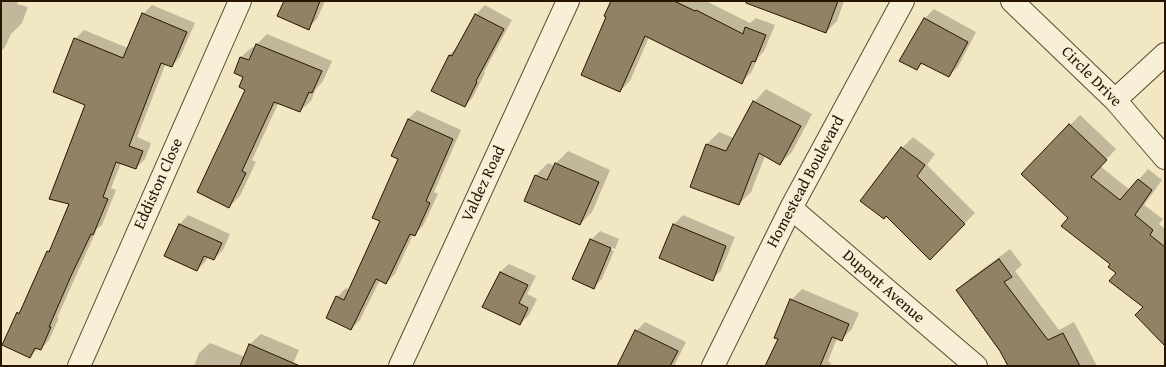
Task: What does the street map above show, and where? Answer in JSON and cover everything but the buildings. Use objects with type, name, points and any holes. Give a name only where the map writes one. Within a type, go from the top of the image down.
[{"type":"street","name":"Eddiston Close","points":[[79,366],[240,1]]},
{"type":"street","name":"Valdez Road","points":[[400,366],[568,1]]},
{"type":"street","name":"Homestead Boulevard","points":[[713,366],[791,208],[903,1]]},
{"type":"street","name":"Circle Drive","points":[[1012,1],[1115,100],[1165,158]]},
{"type":"street","points":[[1115,100],[1165,54]]},
{"type":"street","name":"Dupont Avenue","points":[[791,208],[976,366]]}]
